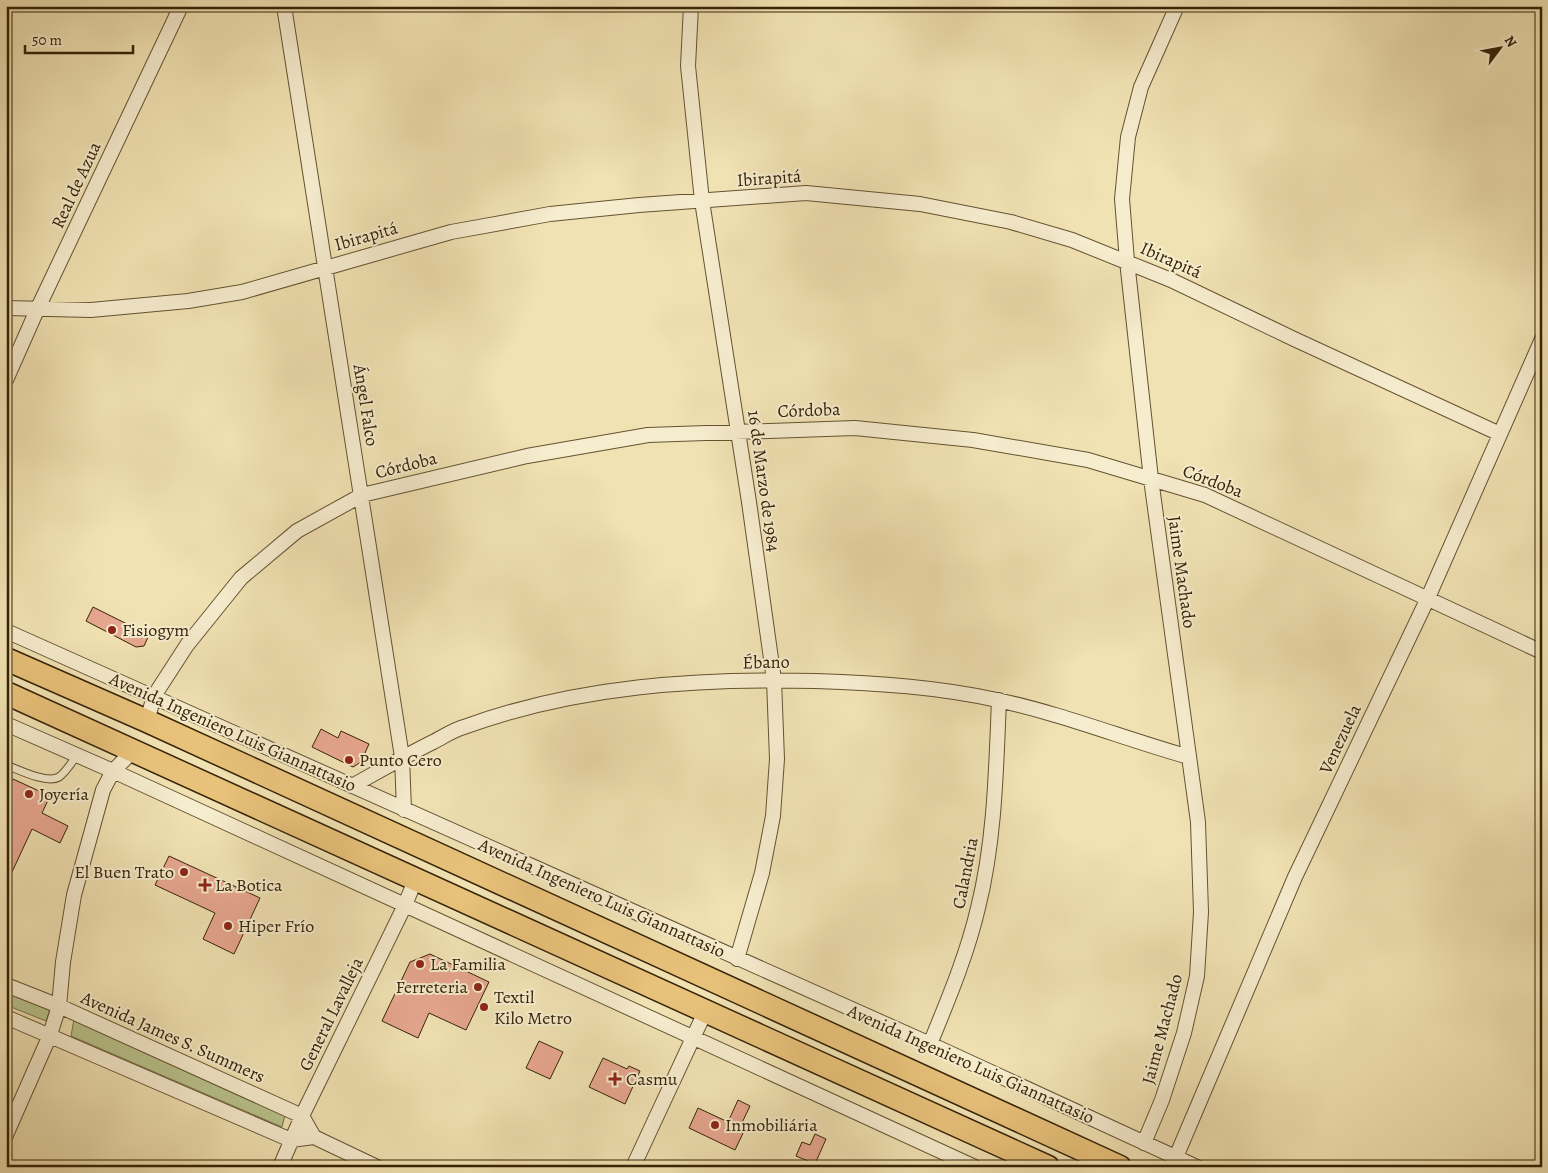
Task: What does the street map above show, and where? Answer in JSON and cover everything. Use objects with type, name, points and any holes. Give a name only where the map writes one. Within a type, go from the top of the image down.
[{"type":"main road","name":"Avenida Ingeniero Luis Giannattasio","points":[[6,658],[1120,1167]]},
{"type":"main road","points":[[6,693],[1048,1167]]},
{"type":"street","name":"Real de Azua","points":[[6,380],[181,6]]},
{"type":"street","name":"Ángel Falco","points":[[284,6],[402,757],[404,810]]},
{"type":"street","name":"16 de Marzo de 1984","points":[[691,6],[688,66],[702,201],[774,680],[777,759],[773,816],[762,873],[737,959]]},
{"type":"street","name":"Jaime Machado","points":[[1144,1143],[1162,1100],[1184,1032],[1197,976],[1201,912],[1198,822],[1151,479],[1122,198],[1128,138],[1141,87],[1176,6]]},
{"type":"street","name":"Ibirapitá","points":[[6,308],[91,310],[188,301],[242,292],[451,232],[550,214],[638,205],[806,193],[920,204],[1011,222],[1072,240],[1171,280],[1294,340],[1500,434]]},
{"type":"street","name":"Venezuela","points":[[1176,1157],[1295,877],[1427,600],[1542,339]]},
{"type":"street","name":"Córdoba","points":[[147,721],[154,696],[186,644],[241,578],[297,532],[362,495],[536,454],[648,435],[855,428],[974,440],[1088,460],[1205,495],[1542,652]]},
{"type":"street","name":"Avenida Ingeniero Luis Giannattasio","points":[[6,631],[930,1044],[1197,1167]]},
{"type":"street","name":"Ébano","points":[[352,786],[402,757],[462,727],[511,711],[569,698],[668,683],[774,680],[876,682],[960,693],[999,700],[1083,722],[1190,757]]},
{"type":"street","name":"Calandria","points":[[930,1044],[963,960],[978,908],[989,853],[995,793],[999,700]]},
{"type":"street","points":[[6,724],[405,904],[975,1167]]},
{"type":"street","points":[[6,1135],[50,1035],[59,1006],[63,962],[74,894],[103,790],[113,771],[133,751]]},
{"type":"street","name":"General Lavalleja","points":[[280,1167],[302,1116],[416,878]]},
{"type":"street","name":"Avenida James S. Summers","points":[[6,985],[59,1006],[302,1116]]},
{"type":"street","points":[[633,1167],[706,1010]]},
{"type":"street","points":[[6,1017],[291,1140],[314,1137],[377,1167]]},
{"type":"street","points":[[302,1116],[314,1137]]},
{"type":"lane","points":[[6,765],[45,779],[54,779],[61,776],[77,755]]},
{"type":"green space","points":[[6,992],[50,1009],[46,1021],[6,1005]]},
{"type":"green space","points":[[74,1019],[285,1115],[282,1127],[71,1036]]},
{"type":"building","points":[[93,607],[149,635],[144,646],[136,647],[86,621]]},
{"type":"building","points":[[321,729],[338,738],[341,731],[369,744],[361,762],[353,767],[312,747]]},
{"type":"building","points":[[13,779],[50,796],[42,813],[68,826],[60,843],[32,829],[6,885],[6,794]]},
{"type":"building","points":[[169,856],[260,898],[234,954],[203,939],[215,913],[155,885]]},
{"type":"building","points":[[430,954],[489,982],[466,1030],[429,1013],[418,1038],[382,1021],[410,962]]},
{"type":"building","points":[[539,1041],[563,1052],[550,1079],[526,1068]]},
{"type":"building","name":"Casmu","points":[[603,1058],[627,1069],[629,1066],[640,1071],[625,1104],[589,1087]]},
{"type":"building","name":"Inmobiliária","points":[[738,1100],[750,1106],[739,1129],[744,1131],[735,1150],[689,1128],[698,1108],[728,1122]]},
{"type":"building","points":[[815,1134],[826,1139],[815,1164],[796,1156],[802,1142],[810,1145]]},
{"type":"place","name":"Fisiogym","points":[[112,630]]},
{"type":"place","name":"Punto Cero","points":[[349,760]]},
{"type":"place","name":"Joyería","points":[[29,794]]},
{"type":"place","name":"El Buen Trato","points":[[184,872]]},
{"type":"place","name":"La Botica","points":[[205,885]]},
{"type":"place","name":"Hiper Frío","points":[[228,926]]},
{"type":"place","name":"La Familia","points":[[420,964]]},
{"type":"place","name":"Ferreteria","points":[[478,987]]},
{"type":"place","name":"Textil Kilo Metro","points":[[484,1007]]},
{"type":"place","name":"Casmu","points":[[615,1079]]},
{"type":"place","name":"Inmobiliária","points":[[715,1125]]}]
